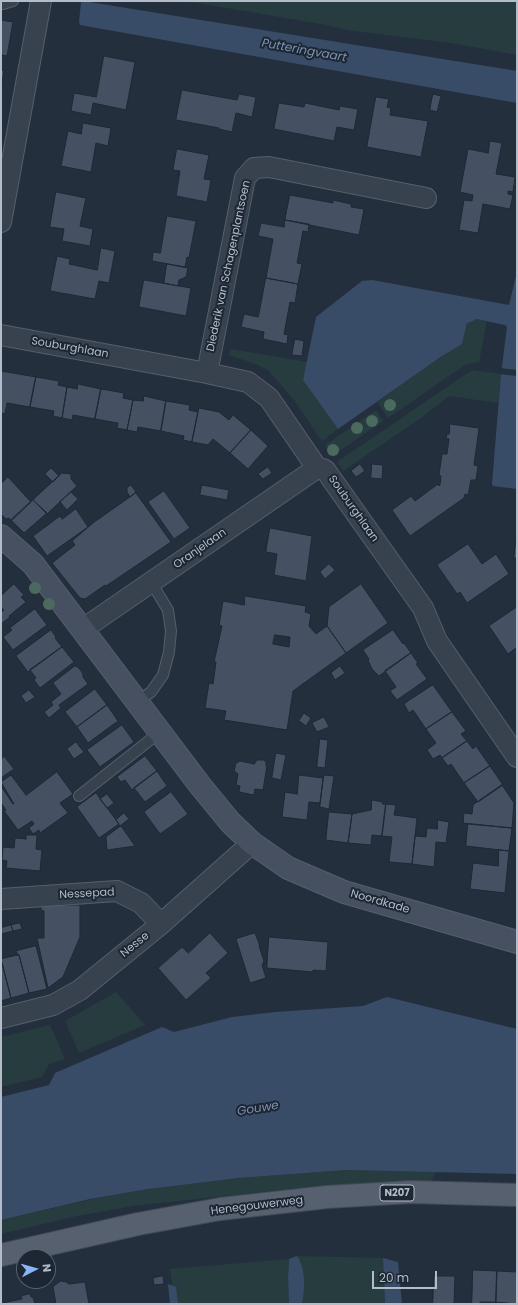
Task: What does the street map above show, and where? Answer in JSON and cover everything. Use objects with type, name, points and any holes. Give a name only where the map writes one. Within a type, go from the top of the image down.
[{"type":"main road","name":"Henegouwerweg","points":[[1,1254],[138,1224],[220,1209],[327,1197],[411,1192],[517,1195]]},
{"type":"street","points":[[1,222],[41,1]]},
{"type":"street","name":"Diederik van Schagenplantsoen","points":[[207,373],[244,178],[254,168],[269,167],[426,198]]},
{"type":"street","name":"Souburghlaan","points":[[1,335],[248,382],[269,398],[317,468],[326,471],[423,608],[437,641],[517,757]]},
{"type":"street","name":"Oranjelaan","points":[[83,629],[317,468]]},
{"type":"street","points":[[1,536],[33,564],[199,784],[225,817],[252,843]]},
{"type":"street","name":"Nesse","points":[[1,1018],[54,1005],[80,990],[162,924],[252,843]]},
{"type":"street","name":"Noordkade","points":[[252,843],[288,868],[344,892],[517,942]]},
{"type":"street","name":"Nessepad","points":[[1,899],[118,891],[141,903],[162,924]]},
{"type":"lane","points":[[137,702],[151,692],[163,675],[169,652],[171,631],[168,610],[151,582]]},
{"type":"lane","points":[[79,796],[160,732]]},
{"type":"green space","points":[[185,1],[517,1],[517,55],[451,43],[353,31],[321,24]]},
{"type":"green space","points":[[477,319],[487,321],[479,362],[462,367],[388,418],[377,402],[442,356],[462,344],[467,323]]},
{"type":"green space","points":[[231,349],[307,362],[303,380],[338,429],[322,441],[293,399],[268,370],[229,355]]},
{"type":"green space","points":[[472,370],[501,374],[498,403],[449,396],[421,418],[343,471],[337,462]]},
{"type":"green space","points":[[376,410],[383,421],[332,456],[325,445]]},
{"type":"green space","points":[[116,992],[145,1025],[79,1053],[65,1021]]},
{"type":"green space","points":[[50,1025],[65,1059],[49,1064],[42,1077],[1,1087],[1,1037]]},
{"type":"green space","points":[[346,1170],[436,1172],[431,1182],[289,1189],[133,1206],[77,1216],[1,1234],[1,1220],[112,1195],[198,1183]]},
{"type":"green space","points":[[297,1256],[383,1258],[385,1304],[302,1304],[303,1299]]},
{"type":"green space","points":[[289,1259],[289,1304],[175,1304],[170,1269]]},
{"type":"water","name":"Putteringvaart","points":[[83,1],[517,71],[517,103],[80,25],[81,3]]},
{"type":"water","points":[[517,272],[517,489],[493,486],[492,484],[501,374],[507,327],[505,325],[477,319],[467,323],[462,344],[442,356],[338,429],[303,380],[316,317],[362,281],[372,280],[509,305]]},
{"type":"water","name":"Gouwe","points":[[387,997],[517,1029],[517,1174],[346,1170],[239,1178],[148,1189],[90,1199],[1,1220],[1,1097],[49,1085],[55,1073],[162,1027],[174,1032],[232,1017],[276,1012],[363,1006]]},
{"type":"water","points":[[297,1256],[303,1273],[304,1286],[302,1304],[289,1304],[289,1259]]},
{"type":"water","points":[[383,1258],[398,1262],[402,1304],[385,1304]]},
{"type":"water","points":[[168,1284],[176,1287],[178,1304],[170,1304]]},
{"type":"pier","points":[[500,368],[517,370],[517,376],[499,374]]},
{"type":"building","points":[[1,20],[13,22],[7,56],[2,55],[1,60]]},
{"type":"building","points":[[104,56],[135,62],[126,110],[93,103],[91,115],[71,111],[74,93],[96,97]]},
{"type":"building","points":[[1,70],[4,71],[1,89]]},
{"type":"building","points":[[182,90],[237,100],[239,94],[256,97],[252,117],[236,113],[232,132],[176,120]]},
{"type":"building","points":[[433,94],[441,96],[437,112],[430,110]]},
{"type":"building","points":[[376,97],[389,99],[387,107],[391,108],[390,115],[428,121],[421,157],[367,147]]},
{"type":"building","points":[[279,103],[304,107],[305,103],[339,110],[340,106],[358,109],[354,130],[337,127],[334,141],[274,129]]},
{"type":"building","points":[[83,123],[111,128],[108,146],[96,143],[91,172],[61,166],[68,131],[81,134]]},
{"type":"building","points":[[490,141],[502,143],[496,174],[515,177],[513,192],[508,191],[508,194],[513,195],[510,209],[483,204],[478,233],[459,230],[464,200],[472,201],[473,195],[460,192],[468,149],[488,153]]},
{"type":"building","points":[[177,149],[209,155],[204,179],[211,180],[207,202],[176,196],[180,171],[173,170]]},
{"type":"building","points":[[56,192],[86,198],[80,226],[93,229],[90,246],[62,241],[64,229],[50,227]]},
{"type":"building","points":[[290,195],[333,203],[333,200],[351,204],[351,207],[364,209],[359,235],[285,220]]},
{"type":"building","points":[[167,216],[196,221],[189,258],[187,257],[185,267],[152,261],[153,252],[160,253]]},
{"type":"building","points":[[285,220],[309,224],[308,232],[303,231],[297,263],[302,264],[298,284],[266,278],[273,239],[258,236],[261,223],[284,227]]},
{"type":"building","points":[[101,248],[115,251],[109,283],[99,281],[95,299],[50,291],[57,256],[70,259],[69,264],[97,270]]},
{"type":"building","points":[[167,264],[188,268],[186,277],[179,280],[178,286],[164,283]]},
{"type":"building","points":[[266,278],[298,284],[295,303],[290,302],[284,334],[288,335],[287,344],[263,339],[264,332],[241,327],[244,314],[258,317]]},
{"type":"building","points":[[144,280],[191,288],[186,316],[139,307]]},
{"type":"building","points":[[295,339],[304,341],[302,356],[292,355]]},
{"type":"building","points":[[1,371],[36,377],[30,407],[7,403],[5,414],[1,413]]},
{"type":"building","points":[[36,377],[59,381],[58,385],[67,387],[62,418],[53,416],[54,411],[30,407]]},
{"type":"building","points":[[78,384],[101,389],[95,419],[73,415],[72,420],[62,418],[67,387],[77,389]]},
{"type":"building","points":[[101,389],[124,393],[123,398],[133,400],[127,430],[117,428],[118,423],[95,419]]},
{"type":"building","points":[[144,396],[166,401],[161,431],[138,427],[137,432],[127,430],[133,400],[143,401]]},
{"type":"building","points":[[166,401],[190,405],[189,410],[198,412],[192,442],[183,440],[184,436],[161,431]]},
{"type":"building","points":[[199,408],[219,412],[229,420],[233,415],[251,430],[230,453],[213,439],[208,445],[192,442]]},
{"type":"building","points":[[450,424],[479,428],[474,465],[478,466],[476,480],[471,480],[468,495],[465,494],[464,498],[410,536],[392,510],[411,496],[415,501],[438,484],[439,486],[440,485],[441,476],[439,475],[442,454],[447,454],[449,439],[446,438],[447,434],[449,434]]},
{"type":"building","points":[[251,430],[268,446],[248,469],[230,453]]},
{"type":"building","points":[[360,464],[365,471],[356,477],[351,471]]},
{"type":"building","points":[[372,464],[383,465],[382,479],[371,478]]},
{"type":"building","points":[[268,467],[272,473],[263,479],[258,474]]},
{"type":"building","points":[[51,468],[59,476],[53,482],[45,474]]},
{"type":"building","points":[[62,473],[71,474],[71,479],[77,486],[47,514],[33,500]]},
{"type":"building","points":[[8,477],[31,502],[11,521],[9,518],[6,519],[1,514],[1,484]]},
{"type":"building","points":[[131,485],[136,492],[130,497],[127,492],[127,488]]},
{"type":"building","points":[[202,485],[229,490],[227,500],[200,495]]},
{"type":"building","points":[[164,491],[190,528],[174,539],[148,502]]},
{"type":"building","points":[[71,492],[78,499],[67,510],[60,502]]},
{"type":"building","points":[[136,493],[171,542],[85,599],[80,598],[52,563],[75,545],[72,541],[93,523]]},
{"type":"building","points":[[33,500],[47,513],[24,533],[11,520]]},
{"type":"building","points":[[76,509],[88,527],[47,556],[33,536],[60,516],[62,519]]},
{"type":"building","points":[[270,528],[312,536],[306,581],[274,575],[277,554],[266,552]]},
{"type":"building","points":[[517,531],[517,558],[514,558]]},
{"type":"building","points":[[468,544],[482,564],[496,554],[509,574],[467,603],[460,592],[457,594],[437,565]]},
{"type":"building","points":[[329,564],[335,570],[325,579],[320,572]]},
{"type":"building","points":[[14,584],[24,595],[21,597],[26,602],[1,624],[1,612],[4,610],[1,607],[1,596]]},
{"type":"building","points":[[361,584],[388,623],[346,653],[327,626],[329,607]]},
{"type":"building","points":[[245,596],[306,606],[305,612],[311,614],[309,626],[316,634],[327,626],[346,653],[293,691],[287,730],[224,720],[226,711],[205,708],[209,683],[213,684],[216,662],[214,662],[222,626],[219,625],[223,601],[244,605]],"holes":[[[275,635],[290,637],[289,647],[273,644]]]},
{"type":"building","points":[[517,607],[517,647],[508,654],[489,626]]},
{"type":"building","points":[[35,609],[47,625],[13,650],[3,637],[12,630],[10,628]]},
{"type":"building","points":[[51,630],[62,647],[28,672],[16,656]]},
{"type":"building","points":[[393,630],[411,653],[379,676],[372,669],[368,660],[369,659],[363,650]]},
{"type":"building","points":[[62,647],[74,662],[40,688],[34,680],[36,678],[30,670]]},
{"type":"building","points":[[411,653],[418,663],[416,664],[427,679],[397,700],[390,691],[396,687],[385,671]]},
{"type":"building","points":[[75,666],[79,668],[88,684],[59,705],[61,708],[49,718],[44,712],[53,705],[51,702],[61,694],[53,683]]},
{"type":"building","points":[[340,666],[345,673],[335,680],[331,673]]},
{"type":"building","points":[[433,685],[452,712],[426,729],[413,710],[409,713],[404,704]]},
{"type":"building","points":[[95,689],[107,705],[77,727],[65,712]]},
{"type":"building","points":[[29,690],[35,697],[26,703],[21,696]]},
{"type":"building","points":[[107,705],[118,721],[88,743],[77,727]]},
{"type":"building","points":[[452,712],[466,731],[461,734],[467,741],[442,758],[440,755],[433,759],[427,750],[436,743],[426,729]]},
{"type":"building","points":[[304,713],[311,718],[306,726],[299,721]]},
{"type":"building","points":[[324,717],[329,727],[317,732],[312,723]]},
{"type":"building","points":[[122,725],[134,742],[100,767],[87,750]]},
{"type":"building","points":[[320,739],[328,740],[325,768],[317,767]]},
{"type":"building","points":[[467,741],[473,749],[476,746],[490,766],[464,783],[451,764],[448,766],[442,758]]},
{"type":"building","points":[[76,742],[84,752],[74,759],[67,749]]},
{"type":"building","points":[[276,753],[286,755],[281,780],[272,778]]},
{"type":"building","points":[[4,756],[14,769],[1,778],[1,757],[2,758]]},
{"type":"building","points":[[145,756],[157,771],[132,790],[125,780],[121,782],[117,777]]},
{"type":"building","points":[[257,760],[264,760],[267,766],[263,790],[255,789],[254,795],[239,792],[240,786],[236,785],[238,774],[234,771],[236,763],[240,761],[254,764]]},
{"type":"building","points":[[490,766],[503,785],[478,802],[464,783]]},
{"type":"building","points":[[157,771],[167,786],[145,802],[134,788]]},
{"type":"building","points":[[57,772],[73,794],[60,803],[68,813],[40,833],[39,830],[33,834],[29,828],[34,824],[32,821],[18,830],[4,811],[6,810],[1,803],[1,786],[14,804],[1,782],[11,775],[26,795]]},
{"type":"building","points":[[299,775],[323,778],[320,803],[309,802],[307,820],[282,817],[285,792],[297,794]]},
{"type":"building","points":[[324,775],[334,776],[329,809],[320,807]]},
{"type":"building","points":[[502,785],[514,803],[512,828],[463,823],[464,813],[472,814],[473,805]]},
{"type":"building","points":[[171,792],[188,814],[160,834],[144,812]]},
{"type":"building","points":[[96,793],[119,824],[99,838],[77,807]]},
{"type":"building","points":[[107,794],[114,803],[107,808],[100,799]]},
{"type":"building","points":[[372,800],[386,804],[382,836],[372,835],[371,845],[348,843],[352,814],[371,810]]},
{"type":"building","points":[[386,804],[396,805],[394,815],[417,818],[412,864],[389,862],[392,837],[382,836]]},
{"type":"building","points":[[329,812],[352,814],[348,843],[326,840]]},
{"type":"building","points":[[124,813],[129,819],[120,826],[116,820]]},
{"type":"building","points":[[438,820],[449,822],[446,843],[436,842],[434,867],[412,864],[415,836],[426,837],[427,828],[437,829]]},
{"type":"building","points":[[468,824],[512,828],[509,851],[466,846]]},
{"type":"building","points":[[121,826],[135,846],[107,850],[106,837]]},
{"type":"building","points":[[26,835],[37,835],[36,849],[42,850],[40,871],[6,868],[7,861],[2,860],[3,847],[14,848],[15,838],[26,839]]},
{"type":"building","points":[[499,850],[509,851],[505,893],[470,889],[473,863],[498,866]]},
{"type":"building","points":[[80,905],[80,937],[63,977],[48,988],[37,938],[44,938],[44,911],[41,910],[41,906]]},
{"type":"building","points":[[20,923],[22,929],[13,931],[11,925]]},
{"type":"building","points":[[11,925],[13,931],[1,934],[1,928]]},
{"type":"building","points":[[210,933],[228,953],[206,973],[211,978],[186,1000],[158,968],[182,947],[188,953]]},
{"type":"building","points":[[255,933],[264,961],[262,965],[266,978],[250,983],[236,939]]},
{"type":"building","points":[[269,937],[328,942],[326,971],[313,970],[313,972],[267,968]]},
{"type":"building","points":[[36,946],[47,989],[29,993],[19,955],[16,951]]},
{"type":"building","points":[[19,955],[29,993],[11,998],[1,959]]},
{"type":"building","points":[[1,960],[11,998],[1,1001]]},
{"type":"building","points":[[473,1270],[497,1271],[496,1302],[480,1302],[480,1304],[472,1304]]},
{"type":"building","points":[[497,1271],[517,1272],[517,1304],[496,1302]]},
{"type":"building","points":[[163,1276],[164,1284],[154,1285],[153,1278]]},
{"type":"building","points":[[434,1276],[455,1276],[454,1304],[433,1304]]},
{"type":"building","points":[[61,1281],[69,1284],[85,1282],[89,1304],[56,1304],[53,1289],[56,1289],[56,1285]]},
{"type":"building","points":[[30,1294],[31,1297],[33,1297],[35,1304],[2,1304],[22,1299],[21,1296]]}]
